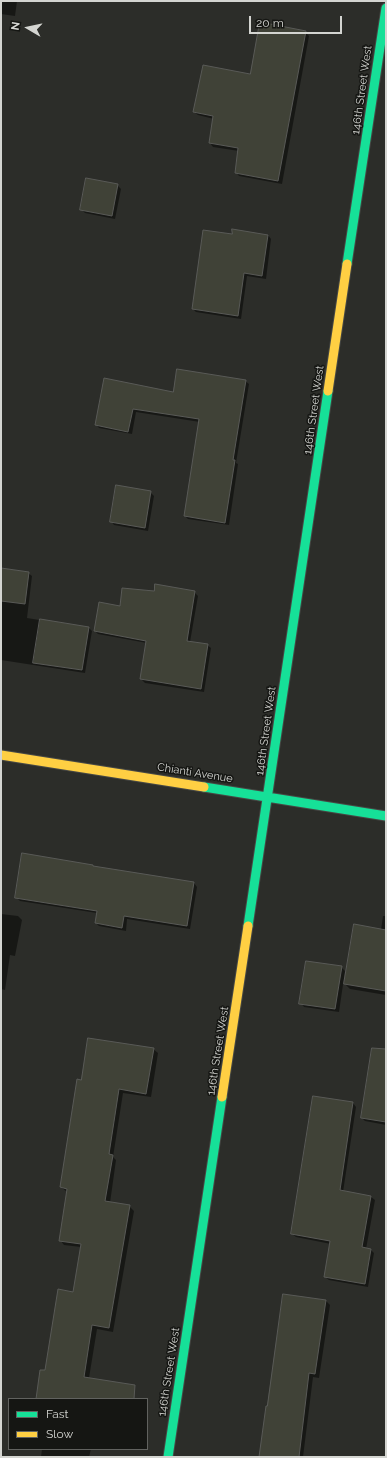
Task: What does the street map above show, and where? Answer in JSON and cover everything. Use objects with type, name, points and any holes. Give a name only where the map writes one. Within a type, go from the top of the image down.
[{"type":"street","name":"146th Street West","points":[[168,1457],[386,8]]},
{"type":"street","name":"Chianti Avenue","points":[[1,755],[268,796],[386,816]]},
{"type":"building","points":[[260,22],[306,31],[278,181],[235,173],[238,148],[209,143],[213,116],[193,112],[203,65],[250,74]]},
{"type":"building","points":[[86,178],[118,184],[112,216],[80,210]]},
{"type":"building","points":[[232,229],[268,235],[262,276],[244,273],[238,316],[192,309],[203,230],[232,234]]},
{"type":"building","points":[[177,369],[246,380],[233,460],[235,460],[225,523],[184,516],[199,419],[133,409],[128,432],[95,425],[104,378],[173,392]]},
{"type":"building","points":[[116,485],[151,491],[145,528],[110,522]]},
{"type":"building","points":[[1,568],[29,572],[25,604],[1,601]]},
{"type":"building","points":[[155,584],[195,591],[187,641],[208,644],[201,689],[140,679],[146,641],[94,631],[99,602],[120,606],[122,588],[154,591]]},
{"type":"building","points":[[40,619],[89,627],[82,670],[33,663]]},
{"type":"building","points":[[22,853],[194,882],[187,926],[124,916],[122,928],[95,923],[97,911],[15,898]]},
{"type":"building","points":[[354,924],[386,930],[386,991],[344,984]]},
{"type":"building","points":[[306,961],[342,966],[335,1009],[299,1004]]},
{"type":"building","points":[[88,1038],[154,1048],[146,1094],[119,1089],[109,1154],[113,1155],[105,1201],[130,1205],[109,1328],[92,1325],[84,1377],[135,1385],[134,1398],[36,1398],[40,1370],[45,1370],[58,1289],[73,1292],[81,1244],[59,1241],[67,1189],[60,1187],[77,1079],[81,1080]]},
{"type":"building","points":[[372,1048],[386,1049],[386,1122],[361,1118]]},
{"type":"building","points":[[313,1096],[353,1102],[340,1190],[371,1196],[362,1247],[371,1249],[365,1284],[324,1277],[330,1241],[291,1234]]},
{"type":"building","points":[[283,1294],[326,1300],[315,1374],[309,1373],[299,1457],[259,1457],[266,1406]]},
{"type":"traffic: fast","points":[[347,264],[386,8]]},
{"type":"traffic: fast","points":[[248,926],[328,391]]},
{"type":"traffic: fast","points":[[204,787],[386,816]]},
{"type":"traffic: fast","points":[[168,1457],[222,1097]]},
{"type":"traffic: slow","points":[[328,391],[347,264]]},
{"type":"traffic: slow","points":[[1,755],[204,787]]},
{"type":"traffic: slow","points":[[222,1097],[248,926]]}]
